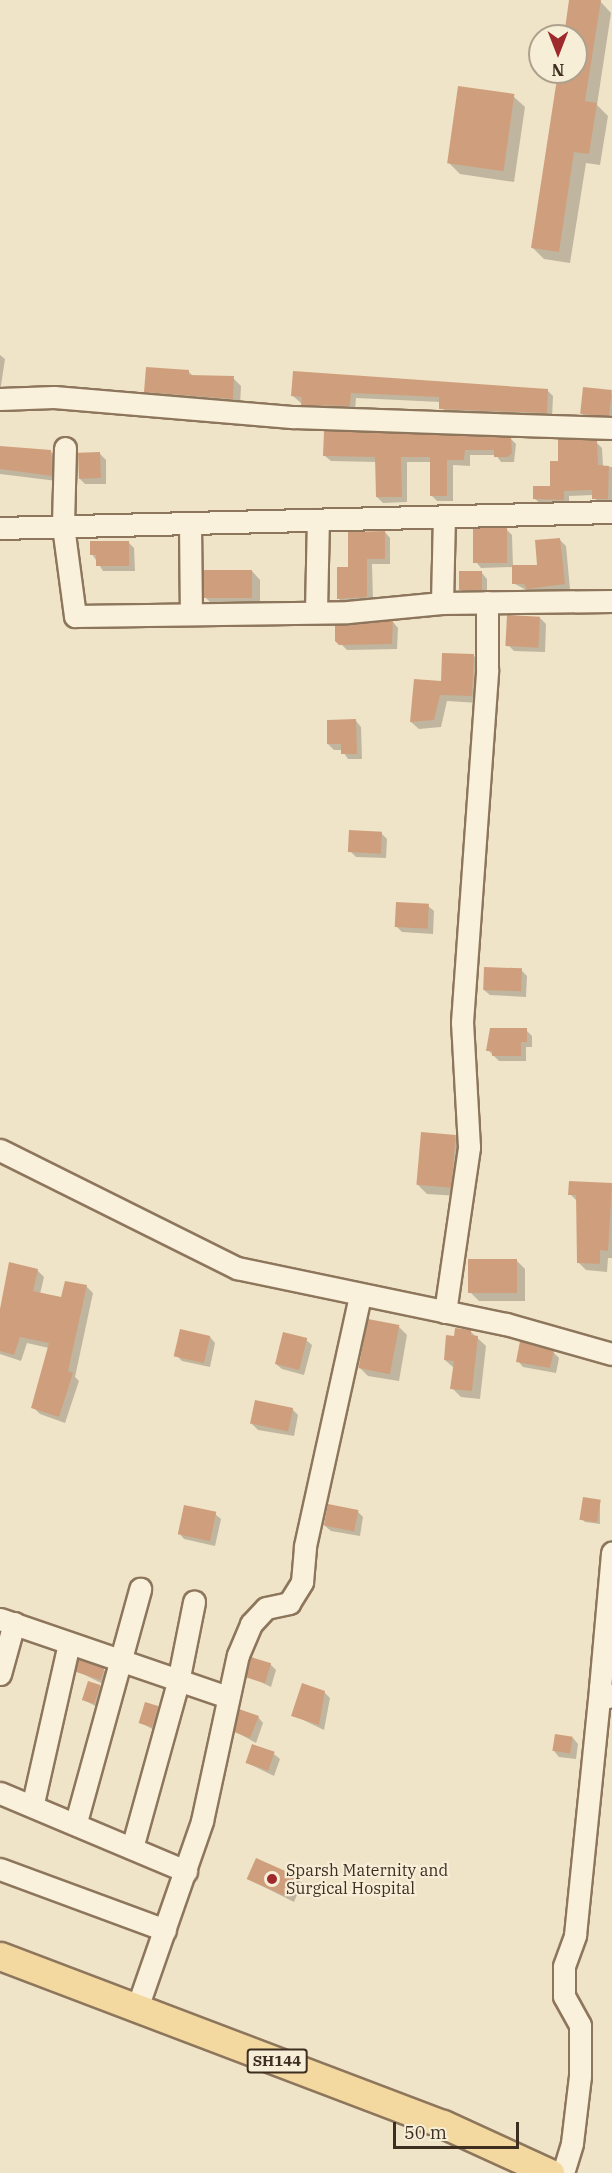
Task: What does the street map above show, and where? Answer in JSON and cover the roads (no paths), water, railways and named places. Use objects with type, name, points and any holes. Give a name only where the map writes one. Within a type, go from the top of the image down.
[{"type":"main road","name":"SH144","points":[[0,1956],[443,2124],[550,2173]]},
{"type":"street","points":[[0,399],[54,397],[294,417],[612,428]]},
{"type":"street","points":[[65,448],[63,526],[75,616],[316,612],[442,603],[612,601]]},
{"type":"street","points":[[0,528],[612,512]]},
{"type":"street","points":[[442,603],[444,516]]},
{"type":"street","points":[[316,612],[318,520]]},
{"type":"street","points":[[190,523],[191,614]]},
{"type":"street","points":[[444,1312],[469,1148],[462,1022],[487,669],[487,602]]},
{"type":"street","points":[[0,1150],[237,1268],[506,1324],[612,1354]]},
{"type":"street","points":[[137,2008],[202,1821],[238,1655],[251,1624],[266,1608],[289,1603],[302,1582],[305,1546],[360,1295]]},
{"type":"street","points":[[563,2173],[572,2143],[580,2035],[580,2025],[564,1996],[564,1966],[575,1935],[606,1694],[612,1553]]},
{"type":"street","points":[[76,1822],[140,1589]]},
{"type":"street","points":[[132,1848],[178,1682],[194,1602]]},
{"type":"street","points":[[0,1674],[7,1621],[178,1682],[228,1697]]},
{"type":"street","points":[[33,1803],[69,1642]]},
{"type":"street","points":[[0,1792],[33,1803],[186,1871]]},
{"type":"street","points":[[0,1869],[165,1930]]},
{"type":"place","name":"Sparsh Maternity and Surgical Hospital","points":[[272,1879]]}]
